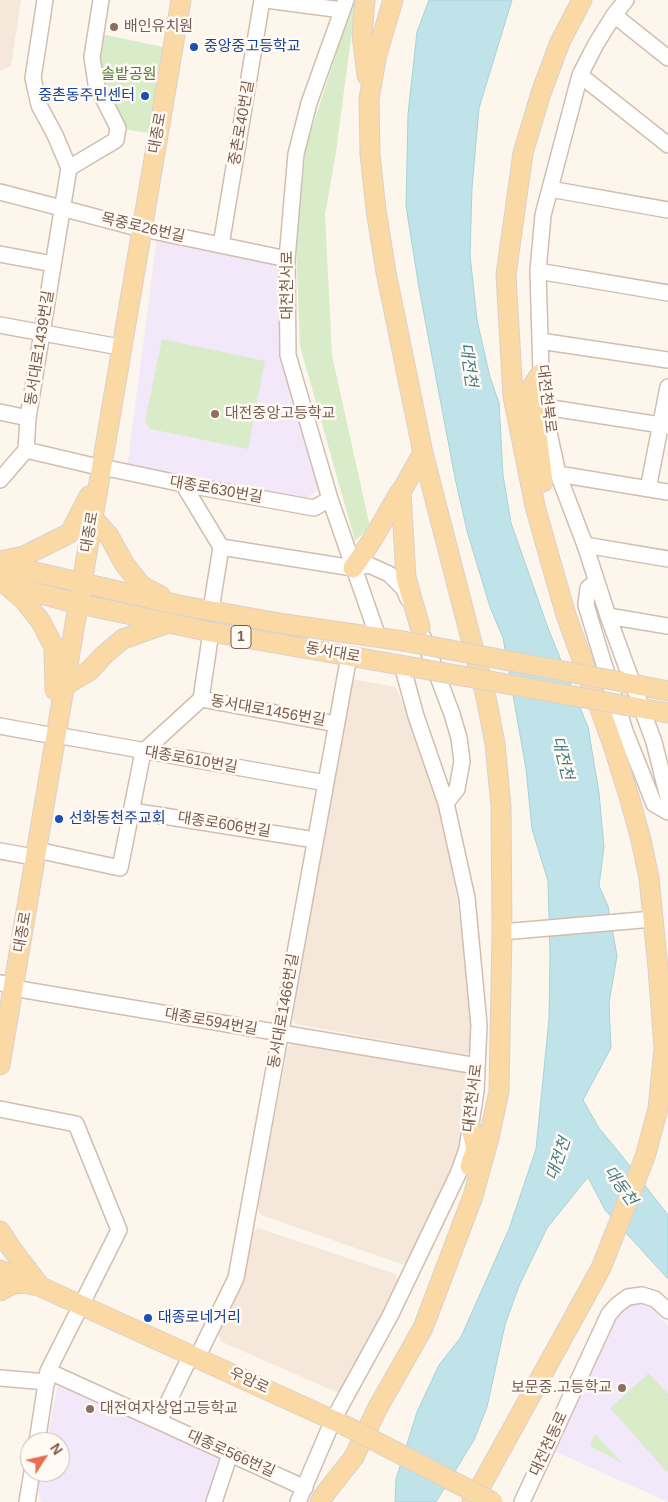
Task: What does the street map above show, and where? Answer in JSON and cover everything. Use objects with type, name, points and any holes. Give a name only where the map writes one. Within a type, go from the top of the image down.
[{"type":"main road","name":"대종로","points":[[0,1026],[75,603],[89,496],[98,466],[138,228],[172,0]]},
{"type":"main road","name":"대종로","points":[[78,583],[93,518],[114,346],[181,0]]},
{"type":"main road","points":[[320,1502],[327,1490],[354,1458],[377,1409],[423,1328],[473,1196],[489,1138],[499,1091],[511,931],[495,744],[486,697],[423,453],[386,272],[376,210],[370,154],[369,99],[362,35],[365,0]]},
{"type":"main road","points":[[369,99],[377,54],[393,0]]},
{"type":"main road","points":[[472,1502],[591,1286],[609,1248],[645,1157],[658,1109],[666,1055],[646,919],[649,878],[631,803],[566,615],[536,506],[512,396],[506,275],[523,153],[541,93],[560,42],[582,0]]},
{"type":"main road","points":[[541,373],[531,388],[539,462],[566,615]]},
{"type":"main road","points":[[353,568],[372,540],[423,453]]},
{"type":"main road","points":[[401,492],[406,578],[420,627]]},
{"type":"main road","points":[[0,563],[24,556],[70,533],[89,496]]},
{"type":"main road","points":[[93,518],[109,536],[125,566],[142,586],[179,605]]},
{"type":"main road","name":"동서대로","points":[[0,563],[78,583],[179,605],[285,624],[403,641],[668,691]]},
{"type":"main road","points":[[3,583],[24,600],[41,622],[54,646],[60,690],[89,671],[123,639],[169,622]]},
{"type":"main road","name":"동서대로","points":[[3,583],[75,603],[211,632],[668,713]]},
{"type":"main road","name":"대종로","points":[[0,1065],[7,985]]},
{"type":"main road","points":[[423,1328],[448,1225],[476,1149],[471,1128]]},
{"type":"main road","points":[[0,1231],[41,1287]]},
{"type":"main road","name":"우암로","points":[[0,1270],[340,1423],[493,1502]]},
{"type":"main road","points":[[0,1291],[13,1284],[25,1283],[41,1287]]},
{"type":"street","points":[[45,0],[33,78],[39,105],[55,135],[69,168],[116,140],[118,128],[96,84],[92,57],[101,0]]},
{"type":"street","name":"중촌로40번길","points":[[221,245],[262,0]]},
{"type":"street","points":[[266,0],[344,5]]},
{"type":"street","name":"대전천북로","points":[[626,0],[596,44],[580,75],[543,215],[538,271],[541,373],[545,407],[558,474],[585,545],[636,707],[654,742],[667,791]]},
{"type":"street","name":"대전천서로","points":[[344,5],[309,103],[296,154],[287,259],[288,355],[330,499],[378,637]]},
{"type":"street","points":[[614,15],[668,58]]},
{"type":"street","points":[[580,75],[668,145]]},
{"type":"street","name":"동서대로1439번길","points":[[26,450],[28,418],[69,168]]},
{"type":"street","points":[[550,189],[668,210]]},
{"type":"street","name":"목중로26번길","points":[[0,192],[138,228],[287,259]]},
{"type":"street","points":[[0,254],[53,264]]},
{"type":"street","points":[[538,271],[668,293]]},
{"type":"street","points":[[0,325],[114,346]]},
{"type":"street","points":[[540,341],[668,360]]},
{"type":"street","points":[[648,489],[664,426],[668,387]]},
{"type":"street","points":[[545,407],[664,426]]},
{"type":"street","points":[[0,412],[28,418]]},
{"type":"street","points":[[0,480],[26,450],[98,466]]},
{"type":"street","name":"대종로630번길","points":[[98,466],[314,508],[330,499]]},
{"type":"street","points":[[558,474],[668,492]]},
{"type":"street","points":[[183,484],[222,547],[211,610]]},
{"type":"street","points":[[585,545],[668,559]]},
{"type":"street","points":[[222,547],[353,568],[369,565],[389,574],[404,589],[420,627],[459,738],[462,761],[457,789],[446,803]]},
{"type":"street","points":[[596,582],[588,588],[586,605],[602,658],[625,730],[654,804],[668,812]]},
{"type":"street","points":[[608,616],[668,626]]},
{"type":"street","name":"동서대로1456번길","points":[[143,752],[201,699],[211,632]]},
{"type":"street","name":"동서대로1466번길","points":[[159,1421],[236,1278],[349,656]]},
{"type":"street","name":"대전천서로","points":[[298,1502],[340,1423],[458,1174],[467,1148],[471,1128],[479,1024],[467,898],[446,803],[416,716],[407,666]]},
{"type":"street","name":"동서대로1456번길","points":[[201,699],[336,724]]},
{"type":"street","name":"대종로610번길","points":[[0,726],[326,783]]},
{"type":"street","points":[[0,851],[32,853],[120,868],[143,752]]},
{"type":"street","name":"대종로606번길","points":[[132,811],[316,840]]},
{"type":"street","points":[[511,931],[646,919]]},
{"type":"street","name":"대종로594번길","points":[[7,985],[477,1066]]},
{"type":"street","points":[[0,1109],[76,1124],[119,1230],[47,1376],[39,1432]]},
{"type":"street","name":"대전천동로","points":[[522,1502],[609,1314],[628,1297],[642,1295],[655,1299],[668,1311]]},
{"type":"street","name":"대종로566번길","points":[[0,1378],[47,1376],[159,1421],[305,1488]]},
{"type":"street","points":[[214,1502],[230,1454]]},
{"type":"street","points":[[27,1502],[30,1482]]},
{"type":"shaded area","points":[[0,0],[21,0],[11,66],[0,71]]},
{"type":"shaded area","name":"대전중앙고등학교","points":[[157,237],[281,264],[282,361],[318,490],[305,499],[127,468]]},
{"type":"shaded area","points":[[351,679],[396,687],[423,754],[441,813],[454,877],[470,998],[470,1051],[465,1055],[296,1024],[291,1017]]},
{"type":"shaded area","points":[[295,1040],[467,1069],[472,1076],[467,1126],[436,1209],[410,1263],[404,1265],[261,1215],[257,1208],[288,1047]]},
{"type":"shaded area","points":[[258,1228],[395,1274],[401,1285],[343,1395],[222,1342],[218,1334],[243,1283],[252,1233]]},
{"type":"shaded area","name":"보문중.고등학교","points":[[645,1300],[668,1326],[668,1502],[547,1448],[604,1328],[630,1304]]},
{"type":"shaded area","name":"대전여자상업고등학교","points":[[59,1376],[220,1455],[205,1502],[41,1502],[38,1489],[39,1482],[70,1482],[70,1432],[49,1432]]},
{"type":"green space","points":[[354,0],[356,0],[336,152],[325,215],[332,355],[370,527],[355,541],[300,346],[296,246],[306,146]]},
{"type":"green space","name":"솔밭공원","points":[[96,33],[168,48],[154,134],[118,128],[96,84]]},
{"type":"green space","points":[[162,339],[265,361],[248,449],[150,429],[145,421]]},
{"type":"green space","points":[[649,1373],[668,1394],[667,1472],[610,1408]]},
{"type":"green space","points":[[595,1434],[622,1463],[590,1446]]},
{"type":"water","points":[[429,0],[512,0],[479,108],[472,188],[470,255],[477,320],[490,377],[499,403],[503,475],[511,523],[548,628],[588,727],[599,793],[604,847],[599,886],[608,906],[617,956],[609,1003],[611,1048],[583,1100],[599,1128],[668,1215],[668,1279],[605,1210],[588,1177],[547,1228],[519,1286],[505,1325],[487,1407],[474,1440],[436,1502],[395,1502],[396,1479],[417,1412],[439,1365],[461,1337],[509,1229],[536,1149],[549,1019],[548,881],[532,829],[526,769],[503,638],[490,607],[467,531],[455,478],[419,288],[406,206],[408,114],[417,32]]},
{"type":"place","name":"배인유치원","points":[[114,27]]},
{"type":"place","name":"중앙중고등학교","points":[[194,47]]},
{"type":"place","name":"중촌동주민센터","points":[[145,96]]},
{"type":"place","name":"대전중앙고등학교","points":[[215,414]]},
{"type":"place","name":"선화동천주교회","points":[[59,819]]},
{"type":"place","name":"대종로네거리","points":[[148,1318]]},
{"type":"place","name":"보문중.고등학교","points":[[622,1388]]},
{"type":"place","name":"대전여자상업고등학교","points":[[90,1409]]},
{"type":"water label","name":"대전천","points":[[468,365]]},
{"type":"water label","name":"대전천","points":[[562,758]]},
{"type":"water label","name":"대전천","points":[[559,1159]]},
{"type":"water label","name":"대동천","points":[[620,1186]]}]
